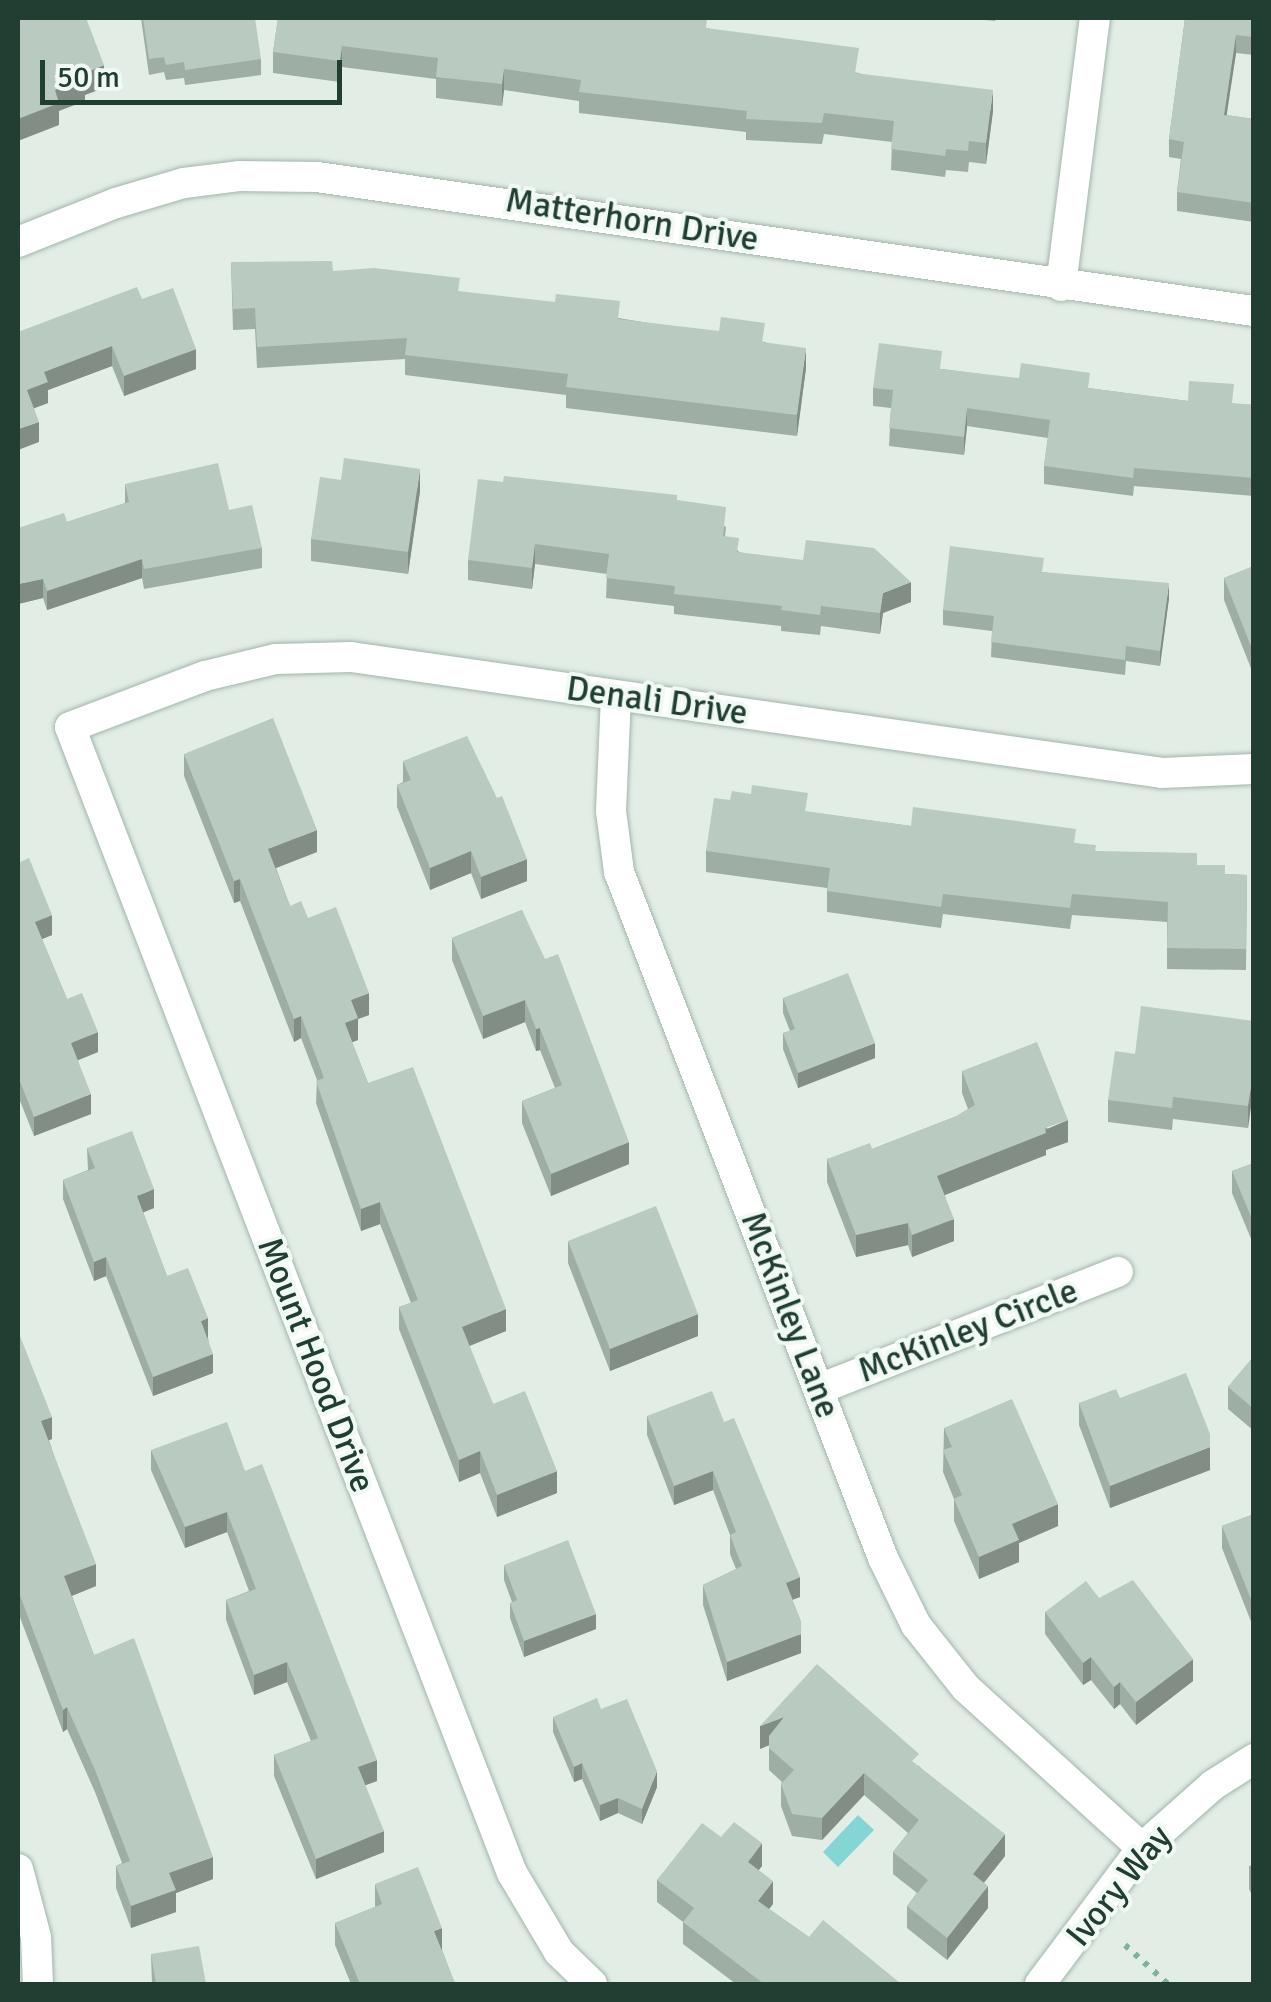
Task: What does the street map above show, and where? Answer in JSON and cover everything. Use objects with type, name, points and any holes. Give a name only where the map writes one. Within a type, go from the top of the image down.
[{"type":"street","points":[[1061,286],[1095,18]]},
{"type":"street","name":"Matterhorn Drive","points":[[18,242],[116,203],[184,183],[240,176],[317,177],[470,195],[1061,286],[1254,311]]},
{"type":"street","name":"Denali Drive","points":[[70,727],[206,676],[276,659],[351,657],[1162,773],[1254,769]]},
{"type":"street","name":"McKinley Lane","points":[[616,696],[612,811],[618,872],[883,1558],[916,1626],[966,1688],[1142,1848]]},
{"type":"street","name":"Mount Hood Drive","points":[[70,727],[512,1873],[558,1952],[592,1984]]},
{"type":"street","name":"McKinley Circle","points":[[819,1389],[1118,1272]]},
{"type":"street","name":"Ivory Way","points":[[1040,1984],[1142,1848],[1213,1786],[1254,1760]]},
{"type":"street","points":[[18,1868],[36,1936],[38,1984]]},
{"type":"path","points":[[1125,1945],[1168,1984]]},
{"type":"water","points":[[858,1815],[874,1830],[838,1867],[823,1852]]},
{"type":"building","points":[[18,18],[86,18],[104,65],[83,74],[85,79],[55,90],[59,103],[18,119]]},
{"type":"building","points":[[143,18],[255,18],[261,59],[185,70],[184,62],[166,65],[164,57],[149,59]]},
{"type":"building","points":[[278,18],[707,18],[706,28],[859,48],[855,73],[993,90],[986,143],[969,141],[968,151],[946,149],[945,156],[891,149],[894,121],[824,113],[822,123],[746,119],[747,111],[579,92],[581,80],[504,69],[502,84],[436,77],[438,58],[342,46],[340,61],[273,52]]},
{"type":"building","points":[[1185,18],[1254,18],[1254,37],[1236,35],[1224,115],[1254,119],[1254,203],[1177,192],[1184,142],[1169,139]]},
{"type":"building","points":[[332,261],[333,271],[374,268],[460,278],[458,291],[555,302],[556,294],[620,301],[618,319],[719,331],[721,317],[765,323],[762,342],[806,348],[797,415],[566,387],[568,374],[405,355],[407,338],[257,347],[255,308],[233,309],[231,262]]},
{"type":"building","points":[[137,287],[142,299],[173,288],[196,349],[124,376],[112,346],[44,372],[48,382],[27,390],[39,422],[18,429],[18,332]]},
{"type":"building","points":[[879,343],[942,351],[940,369],[1019,378],[1021,363],[1090,373],[1088,388],[1188,401],[1189,381],[1234,384],[1232,403],[1254,405],[1254,478],[1134,468],[1133,478],[1044,466],[1050,420],[967,408],[964,437],[889,428],[893,390],[873,388]]},
{"type":"building","points":[[344,458],[420,469],[408,552],[311,539],[320,477],[341,480]]},
{"type":"building","points":[[218,463],[229,510],[252,505],[262,548],[144,569],[142,559],[47,591],[43,579],[18,584],[18,528],[64,513],[67,522],[129,502],[125,484]]},
{"type":"building","points":[[504,476],[677,495],[677,500],[726,507],[723,536],[739,538],[737,552],[803,560],[806,540],[874,548],[911,582],[883,593],[880,613],[821,606],[820,615],[781,610],[782,606],[674,594],[675,586],[606,578],[609,554],[535,544],[532,568],[468,560],[478,479],[503,482]]},
{"type":"building","points":[[950,546],[1044,558],[1042,572],[1169,583],[1160,651],[1126,646],[1125,660],[991,642],[994,616],[943,610]]},
{"type":"building","points":[[1254,566],[1254,654],[1224,578]]},
{"type":"building","points":[[273,718],[317,830],[268,849],[290,906],[301,901],[308,918],[336,907],[369,993],[351,1000],[358,1018],[345,1023],[368,1083],[413,1067],[506,1309],[462,1327],[493,1404],[525,1391],[557,1471],[497,1495],[480,1451],[459,1460],[399,1307],[418,1300],[380,1202],[361,1209],[316,1081],[324,1078],[301,1016],[294,1019],[240,879],[234,881],[184,754]]},
{"type":"building","points":[[467,736],[497,798],[502,796],[527,859],[481,877],[471,851],[430,868],[397,785],[411,780],[403,761]]},
{"type":"building","points":[[752,785],[808,793],[805,811],[911,826],[913,807],[1076,829],[1074,843],[1096,845],[1095,851],[1197,853],[1197,865],[1225,865],[1225,874],[1247,875],[1246,949],[1167,948],[1168,902],[1072,894],[1070,908],[943,894],[941,907],[827,891],[830,868],[706,851],[714,798],[730,800],[732,791],[751,794]]},
{"type":"building","points":[[29,858],[52,915],[35,922],[67,999],[82,993],[98,1032],[71,1043],[91,1094],[34,1117],[18,1076],[18,863]]},
{"type":"building","points":[[522,910],[545,959],[558,954],[629,1142],[551,1174],[522,1101],[562,1085],[540,1028],[536,1029],[525,1000],[483,1016],[452,938]]},
{"type":"building","points":[[848,973],[875,1043],[798,1073],[783,1033],[795,1029],[783,998]]},
{"type":"building","points":[[1141,1006],[1254,1021],[1254,1065],[1248,1106],[1173,1097],[1172,1108],[1108,1100],[1115,1051],[1135,1054]]},
{"type":"building","points":[[1037,1042],[1068,1120],[1045,1128],[1046,1133],[937,1176],[954,1219],[912,1235],[908,1223],[856,1235],[827,1159],[870,1143],[872,1149],[957,1116],[975,1105],[962,1071]]},
{"type":"building","points":[[132,1131],[154,1189],[137,1196],[167,1276],[188,1268],[208,1318],[201,1321],[213,1354],[153,1377],[106,1257],[94,1262],[63,1180],[95,1168],[87,1148]]},
{"type":"building","points":[[1254,1163],[1254,1224],[1232,1171]]},
{"type":"building","points":[[656,1206],[698,1314],[610,1349],[568,1241]]},
{"type":"building","points":[[18,1331],[52,1417],[41,1421],[96,1564],[64,1576],[94,1655],[134,1638],[213,1857],[169,1873],[176,1890],[131,1906],[116,1866],[130,1861],[67,1707],[63,1710],[18,1590]]},
{"type":"building","points":[[1254,1356],[1254,1409],[1228,1387]]},
{"type":"building","points":[[1186,1373],[1210,1434],[1210,1447],[1110,1486],[1079,1403],[1116,1389],[1120,1398]]},
{"type":"building","points":[[712,1391],[724,1422],[734,1418],[800,1577],[786,1583],[801,1621],[801,1634],[727,1662],[703,1585],[742,1566],[730,1535],[736,1532],[713,1471],[674,1486],[647,1416]]},
{"type":"building","points":[[1012,1399],[1058,1504],[1012,1524],[1019,1540],[979,1557],[954,1499],[962,1495],[943,1450],[952,1447],[944,1428]]},
{"type":"building","points":[[227,1422],[245,1471],[262,1464],[377,1760],[358,1767],[384,1831],[316,1859],[274,1755],[318,1738],[287,1662],[254,1675],[226,1600],[256,1589],[227,1512],[185,1527],[151,1450]]},
{"type":"building","points":[[1254,1514],[1254,1602],[1252,1602],[1222,1526]]},
{"type":"building","points":[[568,1540],[596,1614],[524,1641],[510,1603],[517,1600],[504,1565]]},
{"type":"building","points":[[1133,1580],[1193,1659],[1136,1702],[1120,1682],[1114,1687],[1091,1657],[1083,1663],[1045,1612],[1086,1581],[1099,1598]]},
{"type":"building","points":[[817,1664],[919,1754],[912,1761],[1005,1834],[973,1874],[988,1886],[947,1938],[907,1906],[928,1880],[893,1852],[919,1820],[864,1773],[822,1818],[792,1814],[781,1784],[794,1770],[769,1748],[769,1736],[784,1717],[760,1726]]},
{"type":"building","points":[[597,1698],[601,1709],[627,1699],[657,1771],[642,1809],[618,1798],[600,1805],[582,1763],[574,1767],[553,1717]]},
{"type":"building","points":[[734,1822],[762,1843],[748,1862],[773,1881],[758,1901],[809,1937],[823,1920],[900,1983],[764,1984],[683,1922],[694,1908],[657,1880],[702,1823],[721,1837]]},
{"type":"building","points":[[418,1867],[442,1928],[434,1931],[455,1983],[360,1984],[335,1923],[382,1904],[375,1884]]},
{"type":"building","points":[[199,1946],[206,1984],[156,1984],[151,1954]]}]
